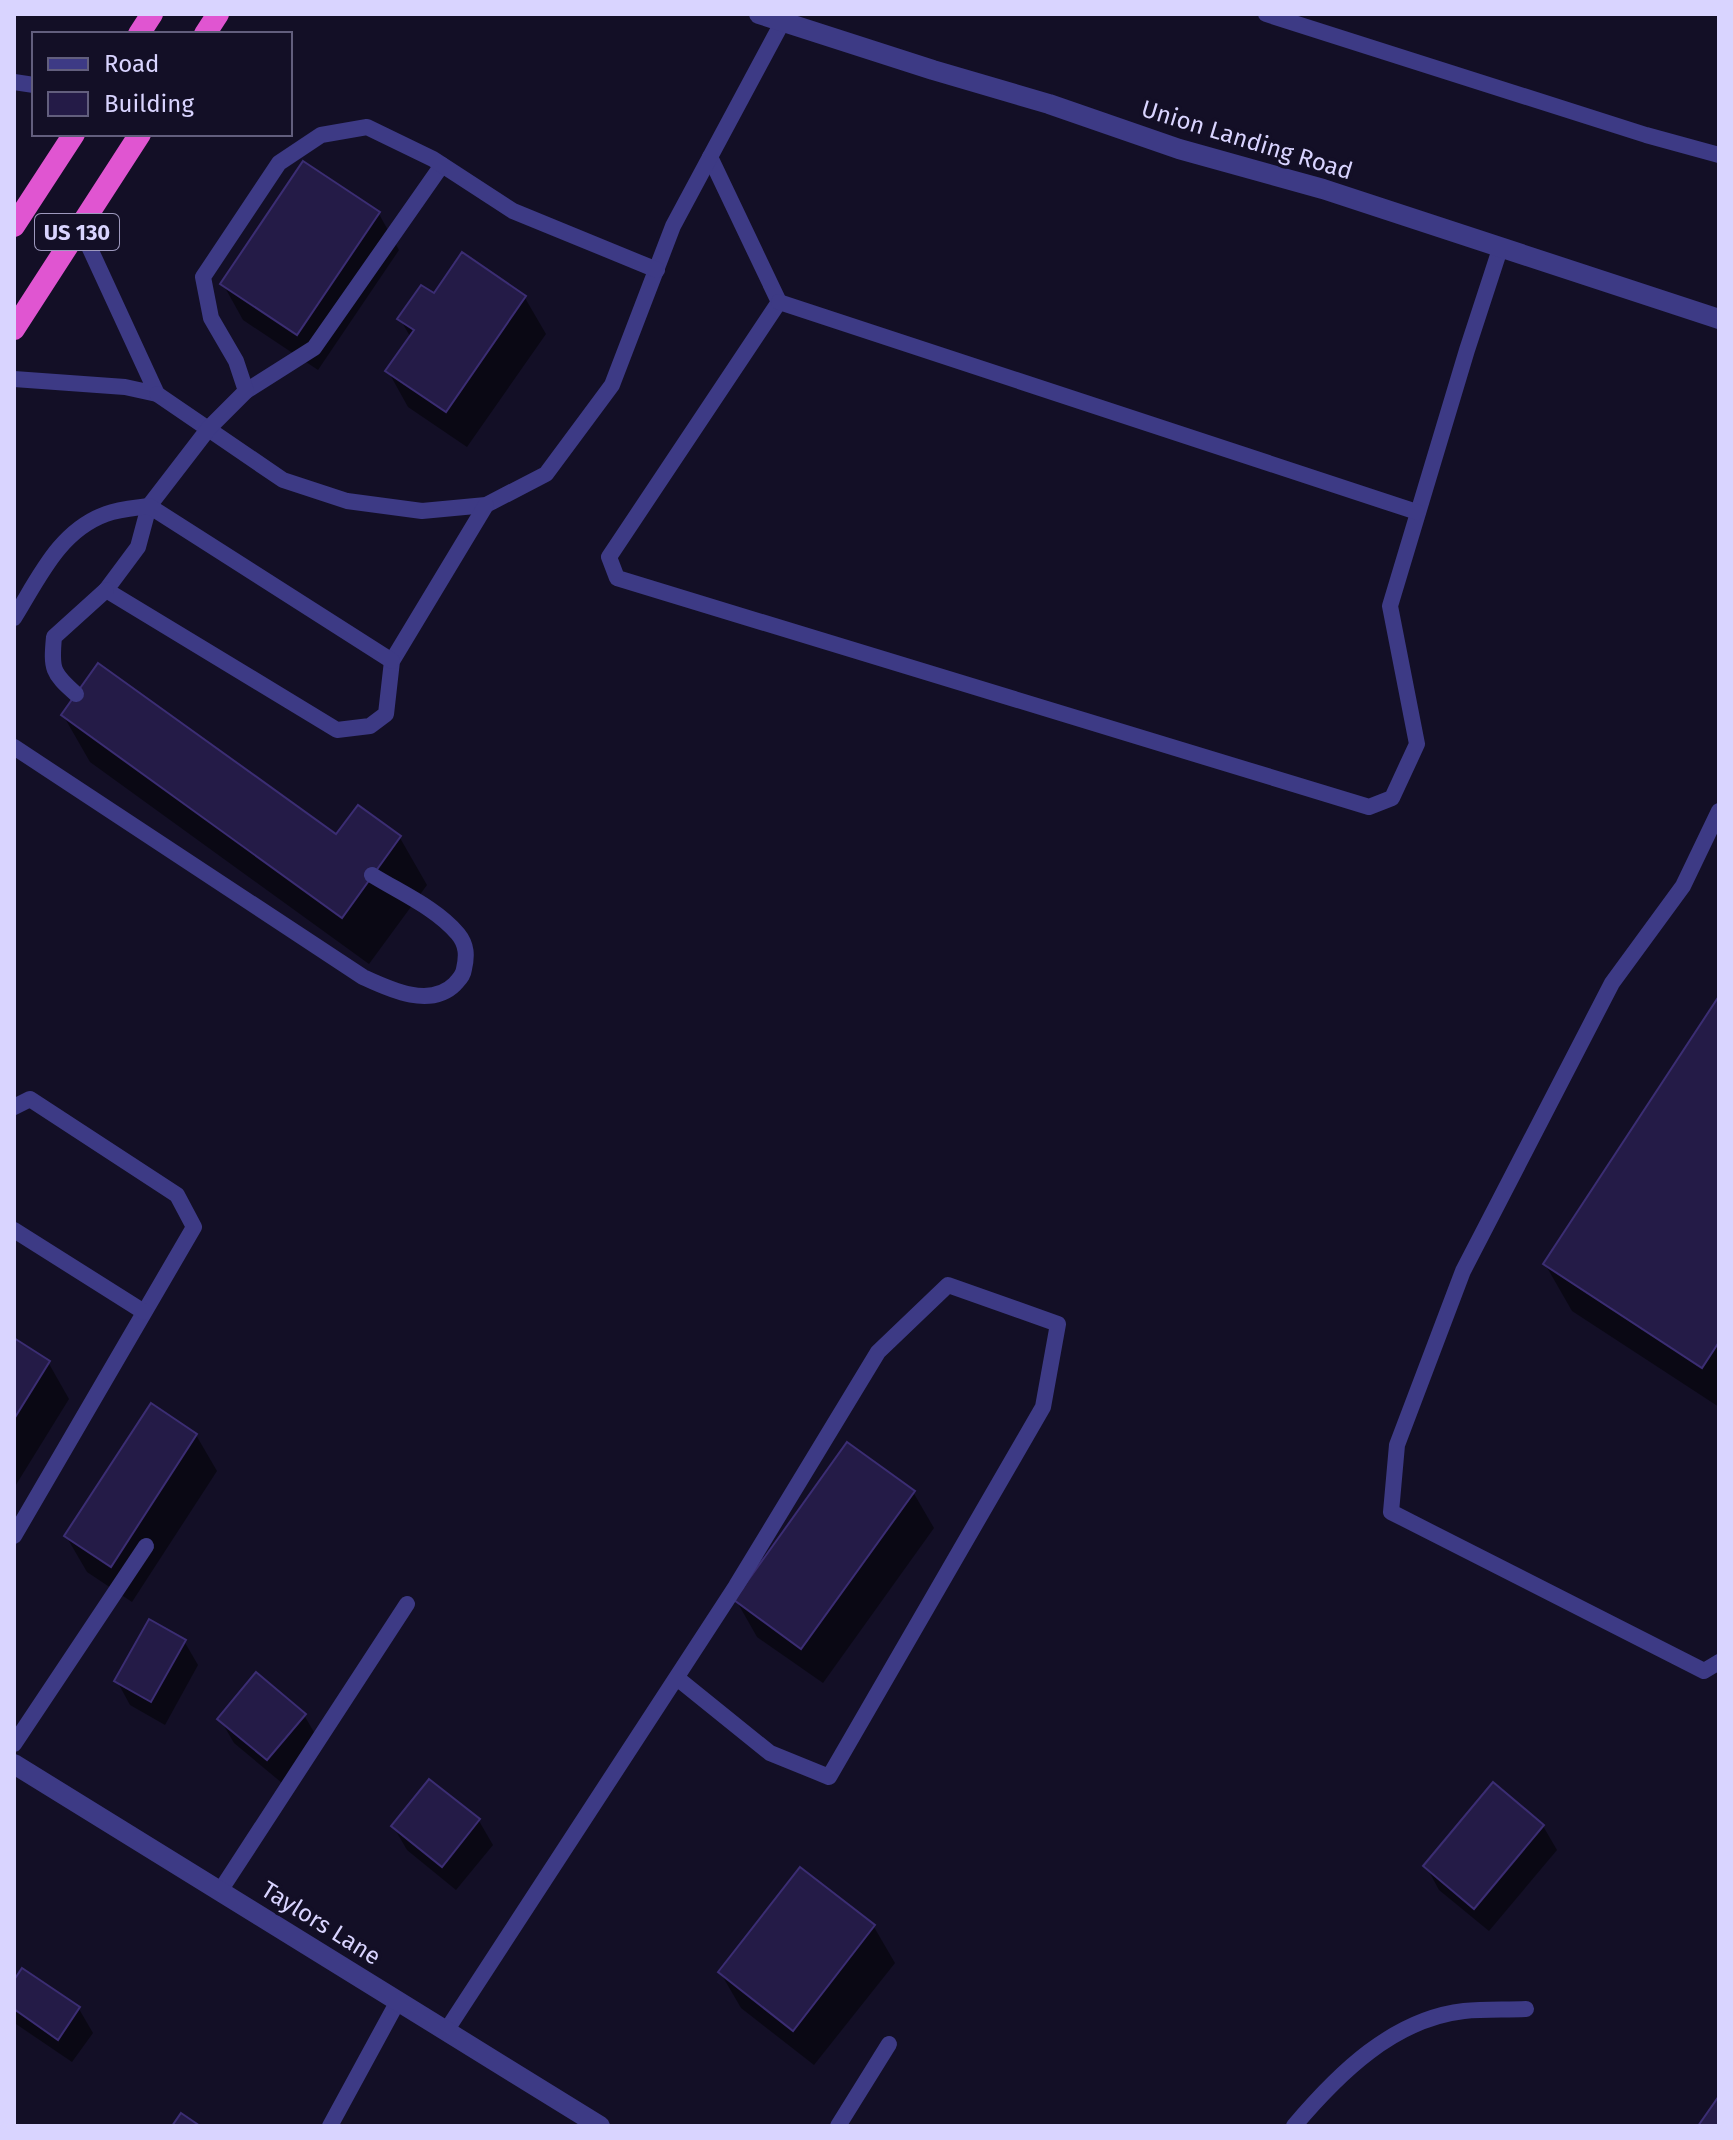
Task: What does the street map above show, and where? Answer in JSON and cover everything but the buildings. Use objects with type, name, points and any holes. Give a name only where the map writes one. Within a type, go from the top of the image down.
[{"type":"highway","points":[[140,32],[152,14]]},
{"type":"highway","points":[[206,32],[218,14]]},
{"type":"highway","name":"US 130","points":[[14,226],[73,136]]},
{"type":"highway","name":"US 130","points":[[14,329],[139,136]]},
{"type":"street","name":"Union Landing Road","points":[[759,14],[1049,104],[1179,149],[1323,189],[1719,319]]},
{"type":"street","name":"Taylors Lane","points":[[14,1764],[600,2126]]},
{"type":"lane","points":[[1266,14],[1646,135],[1719,155]]},
{"type":"lane","points":[[14,379],[125,387],[157,394],[283,480],[347,501],[422,511],[486,505],[546,474],[612,385],[673,226],[783,21]]},
{"type":"lane","points":[[246,391],[236,361],[211,318],[203,277],[279,163],[321,135],[367,127],[442,165],[513,211],[657,270]]},
{"type":"lane","points":[[710,157],[779,302],[1417,512]]},
{"type":"lane","points":[[76,694],[56,677],[52,657],[54,637],[106,590],[138,547],[149,506],[209,428],[246,391],[314,348],[442,165]]},
{"type":"lane","points":[[80,227],[157,394]]},
{"type":"lane","points":[[779,302],[609,557],[617,578],[1369,807],[1392,798],[1417,744],[1390,606],[1500,249]]},
{"type":"lane","points":[[106,590],[337,730],[370,726],[386,714],[392,661],[486,505]]},
{"type":"lane","points":[[14,618],[63,541],[87,523],[108,513],[149,506],[392,661]]},
{"type":"lane","points":[[14,747],[363,977],[395,992],[426,996],[449,989],[463,975],[468,954],[460,936],[433,912],[372,875]]},
{"type":"lane","points":[[1719,811],[1683,886],[1612,983],[1463,1271],[1397,1445],[1391,1512],[1704,1671],[1719,1662]]},
{"type":"lane","points":[[14,1107],[30,1099],[177,1195],[194,1227],[14,1536]]},
{"type":"lane","points":[[14,1230],[144,1312]]},
{"type":"lane","points":[[446,2031],[736,1586],[878,1352],[948,1285],[1058,1324],[1043,1407],[829,1777],[770,1753],[677,1678]]},
{"type":"lane","points":[[14,1744],[146,1546]]},
{"type":"lane","points":[[220,1891],[407,1604]]},
{"type":"lane","points":[[330,2126],[398,2001]]},
{"type":"lane","points":[[1294,2126],[1323,2093],[1367,2053],[1408,2027],[1462,2011],[1526,2009]]},
{"type":"lane","points":[[838,2126],[889,2044]]}]
